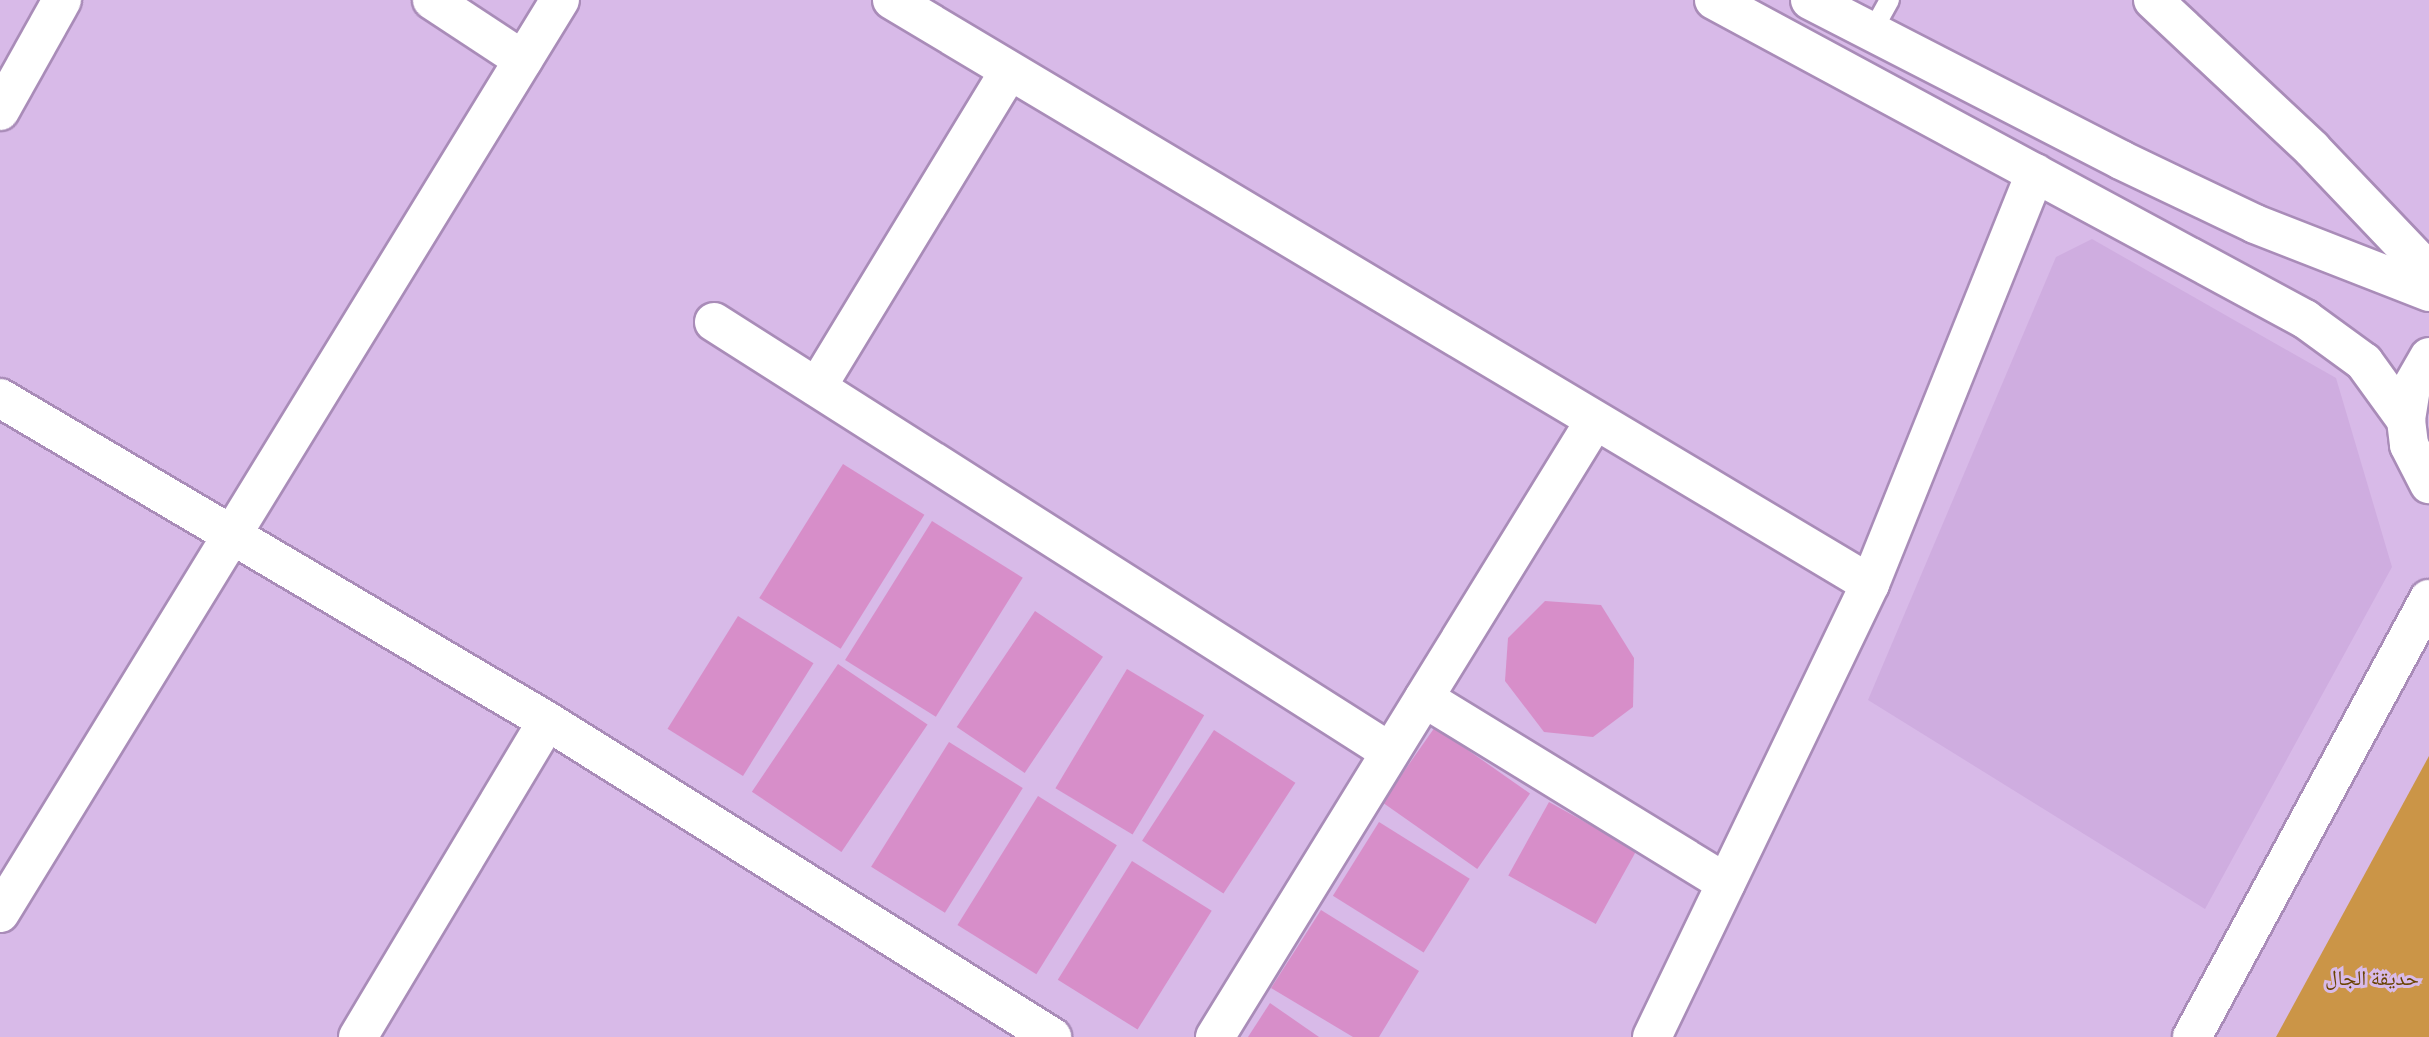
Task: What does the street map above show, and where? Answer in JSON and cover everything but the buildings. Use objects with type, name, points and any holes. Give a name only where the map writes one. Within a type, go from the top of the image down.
[{"type":"street","points":[[0,111],[62,0]]},
{"type":"street","points":[[432,0],[523,60]]},
{"type":"street","points":[[0,913],[560,0]]},
{"type":"street","points":[[892,0],[1007,74],[1870,584]]},
{"type":"street","points":[[1714,0],[2305,319],[2364,362],[2406,420]]},
{"type":"street","points":[[1810,0],[1880,16],[2255,224],[2429,292]]},
{"type":"street","points":[[2153,0],[2312,149],[2429,272]]},
{"type":"street","points":[[817,387],[1007,74]]},
{"type":"street","points":[[1652,1037],[1870,584],[2035,173]]},
{"type":"street","points":[[714,322],[1390,752]]},
{"type":"street","points":[[2429,357],[2411,388],[2406,420],[2409,445],[2429,484]]},
{"type":"street","points":[[0,398],[547,721],[1052,1037]]},
{"type":"street","points":[[1214,1037],[1594,422]]},
{"type":"street","points":[[2192,1037],[2429,598]]},
{"type":"street","points":[[1424,698],[1726,883]]},
{"type":"street","points":[[358,1037],[547,721]]},
{"type":"shaded area","points":[[2092,239],[2336,378],[2392,567],[2205,909],[1868,700],[2056,257]]},
{"type":"green space","name":"حديقة الجال","points":[[2429,756],[2429,1037],[2276,1037]]}]
